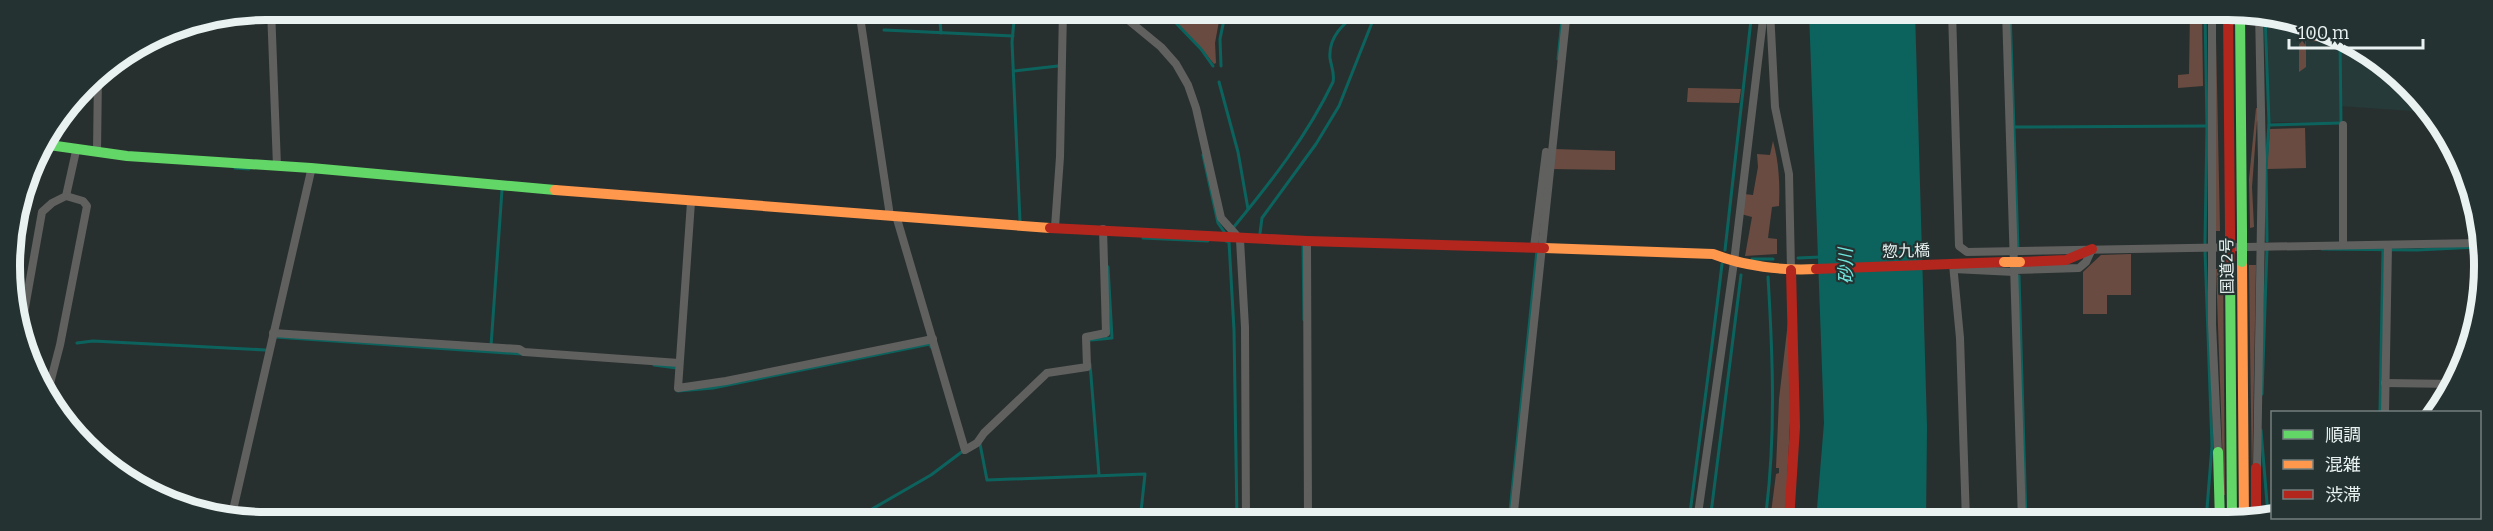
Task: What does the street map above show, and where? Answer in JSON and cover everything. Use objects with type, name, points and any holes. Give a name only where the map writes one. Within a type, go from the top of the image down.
[{"type":"main road","name":"国道2号","points":[[2228,20],[2232,512]]},
{"type":"main road","name":"国道2号","points":[[2240,20],[2244,511]]},
{"type":"main road","name":"惣九橋","points":[[50,146],[76,151],[98,151],[187,161],[277,166],[311,171],[895,219],[1103,229],[1240,241],[1713,254],[1734,262],[1772,265],[1796,270],[1939,265],[1953,267],[2004,262],[2016,268],[2079,259],[2092,249]]},
{"type":"main road","points":[[1790,512],[1797,406],[1796,270]]},
{"type":"main road","points":[[2218,452],[2220,512]]},
{"type":"main road","points":[[2256,468],[2256,510]]},
{"type":"street","points":[[271,20],[277,166]]},
{"type":"street","points":[[861,20],[895,219],[965,450],[977,444],[984,433],[1047,373],[1087,367],[1086,337],[1106,333],[1103,229]]},
{"type":"street","points":[[1055,227],[1060,158],[1063,20]]},
{"type":"street","points":[[1128,20],[1161,47],[1185,80],[1196,108],[1221,218],[1240,241],[1245,350],[1246,512]]},
{"type":"street","points":[[1538,248],[1566,20]]},
{"type":"street","points":[[1698,512],[1734,262],[1763,20]]},
{"type":"street","points":[[1770,20],[1775,107],[1789,174],[1796,270]]},
{"type":"street","points":[[1952,20],[1959,246],[1972,253],[2211,246],[2343,245],[2388,248],[2472,243]]},
{"type":"street","points":[[2006,20],[2016,251],[2022,512]]},
{"type":"street","points":[[2211,20],[2212,324],[2218,452],[2214,512]]},
{"type":"street","points":[[2259,22],[2260,246],[2256,468],[2262,509]]},
{"type":"street","points":[[98,86],[98,151]]},
{"type":"street","points":[[2343,125],[2343,245]]},
{"type":"street","points":[[66,196],[76,151]]},
{"type":"street","points":[[1514,512],[1546,152]]},
{"type":"street","points":[[233,509],[311,171]]},
{"type":"street","points":[[24,313],[42,212],[52,203],[66,196],[83,201],[87,206],[50,384]]},
{"type":"street","points":[[691,202],[678,388],[699,386],[933,339]]},
{"type":"street","points":[[1307,243],[1308,512]]},
{"type":"street","points":[[2385,411],[2388,248]]},
{"type":"street","points":[[1966,512],[1960,338],[1953,267],[2016,268]]},
{"type":"street","points":[[273,333],[519,349],[524,352],[679,363]]},
{"type":"street","points":[[47,378],[51,379]]},
{"type":"street","points":[[2385,383],[2443,384]]},
{"type":"shaded area","points":[[1180,20],[1219,20],[1215,43],[1216,63],[1214,64],[1176,22]]},
{"type":"shaded area","points":[[2190,20],[2202,20],[2203,86],[2178,88],[2178,75],[2189,74]]},
{"type":"shaded area","points":[[2267,23],[2322,38],[2350,52],[2390,81],[2420,112],[2340,106],[2340,122],[2270,122]]},
{"type":"shaded area","points":[[2299,30],[2329,42],[2306,41],[2306,67],[2299,72]]},
{"type":"shaded area","points":[[2216,38],[2220,231],[2215,231]]},
{"type":"shaded area","points":[[1688,88],[1741,89],[1739,103],[1687,102]]},
{"type":"shaded area","points":[[2256,108],[2259,109],[2259,120],[2257,121],[2252,187],[2254,227],[2250,228],[2249,179]]},
{"type":"shaded area","points":[[2305,128],[2306,168],[2267,169],[2270,129]]},
{"type":"shaded area","points":[[1773,141],[1779,174],[1779,206],[1772,207],[1768,238],[1777,239],[1777,254],[1745,256],[1752,217],[1741,214],[1744,194],[1753,195],[1758,167],[1757,154],[1770,155]]},
{"type":"shaded area","points":[[1554,149],[1615,151],[1615,170],[1552,169]]},
{"type":"shaded area","points":[[2131,254],[2131,295],[2107,295],[2107,314],[2083,314],[2083,272],[2101,255]]},
{"type":"shaded area","points":[[2249,265],[2256,265],[2252,483]]},
{"type":"shaded area","points":[[2216,269],[2223,269],[2225,495],[2224,495]]},
{"type":"shaded area","points":[[1788,322],[1791,401],[1786,505],[1785,512],[1771,512],[1776,474],[1779,473],[1779,468],[1776,468],[1779,399]]},
{"type":"water","name":"砂川","points":[[1809,20],[1915,20],[1927,427],[1926,512],[1817,512],[1824,423]]},
{"type":"waterway","points":[[940,20],[941,33]]},
{"type":"waterway","points":[[1014,20],[1012,42],[1020,221]]},
{"type":"waterway","points":[[1221,66],[1220,39],[1224,20]]},
{"type":"waterway","points":[[1233,228],[1300,140],[1323,102],[1333,82],[1330,58],[1332,42],[1349,20]]},
{"type":"waterway","points":[[1260,233],[1262,218],[1316,144],[1339,106],[1373,20]]},
{"type":"waterway","points":[[1558,59],[1562,20]]},
{"type":"waterway","points":[[1725,250],[1751,20]]},
{"type":"waterway","points":[[2010,20],[2018,249]]},
{"type":"waterway","points":[[2205,20],[2207,126],[2205,243]]},
{"type":"waterway","points":[[1176,23],[1201,49],[1213,66]]},
{"type":"waterway","points":[[2265,23],[2269,123],[2266,169],[2267,241]]},
{"type":"waterway","points":[[884,30],[1013,36]]},
{"type":"waterway","points":[[2340,47],[2341,125]]},
{"type":"waterway","points":[[1014,71],[1058,66]]},
{"type":"waterway","points":[[1219,82],[1238,152],[1248,209]]},
{"type":"waterway","points":[[2269,125],[2341,123]]},
{"type":"waterway","points":[[2014,127],[2207,126]]},
{"type":"waterway","points":[[1203,155],[1218,223],[1225,233]]},
{"type":"waterway","points":[[235,168],[249,169]]},
{"type":"waterway","points":[[491,346],[502,190]]},
{"type":"waterway","points":[[1143,238],[1208,241]]},
{"type":"waterway","points":[[1226,241],[1229,242],[1234,330],[1237,512]]},
{"type":"waterway","points":[[1303,244],[1304,320]]},
{"type":"waterway","points":[[2322,249],[2417,250],[2473,247]]},
{"type":"waterway","points":[[2262,394],[2267,248]]},
{"type":"waterway","points":[[2380,411],[2383,249]]},
{"type":"waterway","points":[[1510,512],[1537,250]]},
{"type":"waterway","points":[[2205,250],[2212,446],[2207,512]]},
{"type":"waterway","points":[[1798,258],[1821,257]]},
{"type":"waterway","points":[[1752,259],[1773,259]]},
{"type":"waterway","points":[[1690,512],[1722,264]]},
{"type":"waterway","points":[[1091,340],[1112,338],[1108,267]]},
{"type":"waterway","points":[[1711,512],[1741,275]]},
{"type":"waterway","points":[[2019,276],[2026,512]]},
{"type":"waterway","points":[[1766,512],[1771,460],[1772,399],[1768,277]]},
{"type":"waterway","points":[[276,337],[522,354]]},
{"type":"waterway","points":[[77,343],[93,341],[266,350]]},
{"type":"waterway","points":[[678,391],[713,388],[930,344],[931,347]]},
{"type":"waterway","points":[[1090,364],[1099,475]]},
{"type":"waterway","points":[[654,365],[677,368]]},
{"type":"waterway","points":[[2261,430],[2267,508]]},
{"type":"waterway","points":[[980,444],[987,480],[1145,474],[1141,512]]},
{"type":"waterway","points":[[867,512],[931,475],[963,451]]},
{"type":"traffic: fast","points":[[2240,20],[2242,231]]},
{"type":"traffic: fast","points":[[51,145],[127,156],[311,168],[555,190]]},
{"type":"traffic: fast","points":[[2242,231],[2242,262]]},
{"type":"traffic: fast","points":[[2230,262],[2232,512]]},
{"type":"traffic: fast","points":[[2218,452],[2220,512]]},
{"type":"traffic: slow","points":[[555,190],[1050,228]]},
{"type":"traffic: slow","points":[[1544,248],[1713,254],[1763,267],[1816,269]]},
{"type":"traffic: slow","points":[[2004,262],[2020,262]]},
{"type":"traffic: slow","points":[[2242,262],[2244,511]]},
{"type":"traffic: jam","points":[[2228,20],[2230,231]]},
{"type":"traffic: jam","points":[[1050,228],[1307,241],[1544,248]]},
{"type":"traffic: jam","points":[[2230,231],[2230,262]]},
{"type":"traffic: jam","points":[[2020,262],[2066,260],[2092,249]]},
{"type":"traffic: jam","points":[[1816,269],[2004,262]]},
{"type":"traffic: jam","points":[[1790,512],[1795,427],[1791,270]]},
{"type":"traffic: jam","points":[[2256,468],[2256,510]]}]
